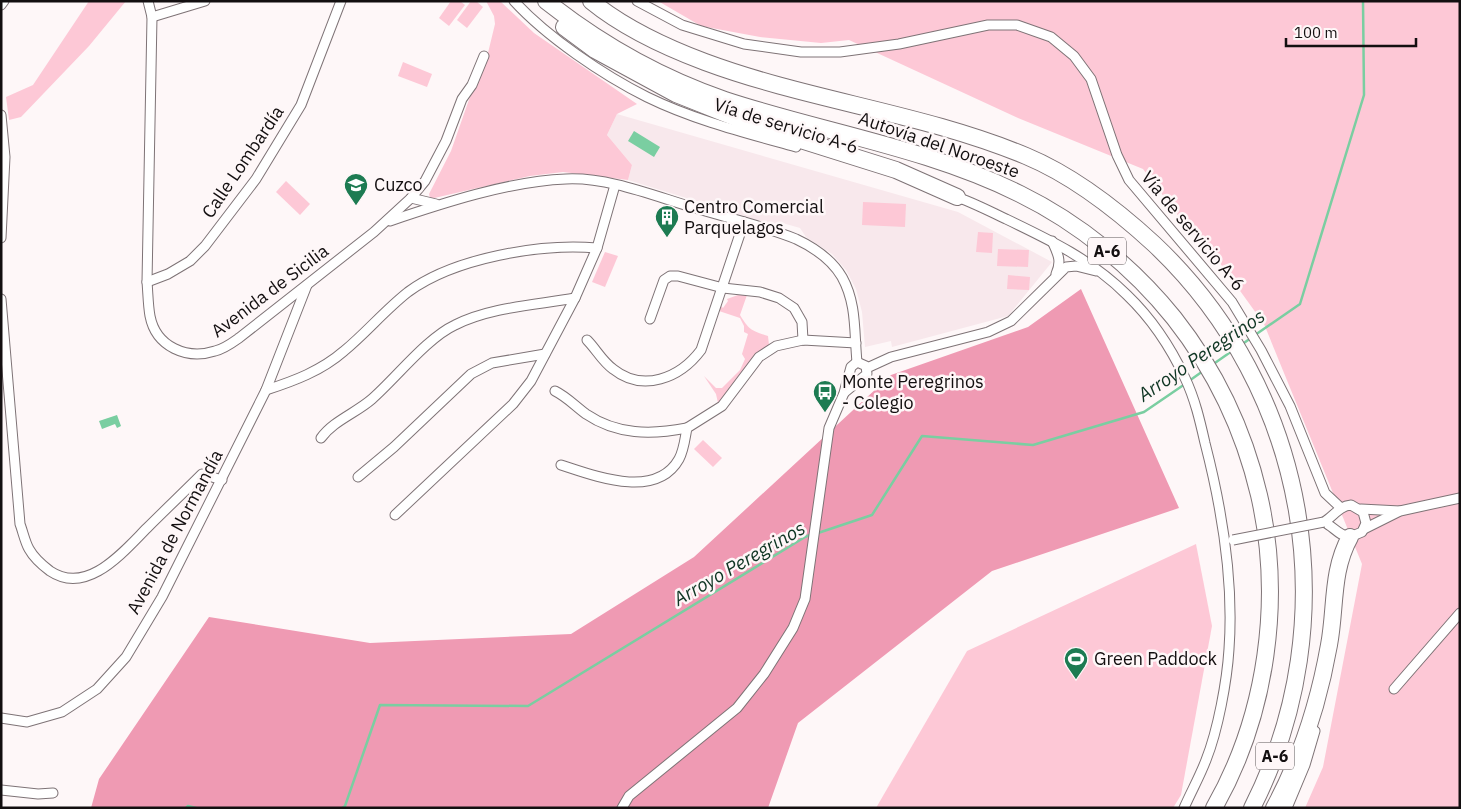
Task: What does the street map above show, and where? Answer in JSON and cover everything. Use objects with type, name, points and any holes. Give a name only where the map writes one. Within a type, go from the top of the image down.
[{"type":"highway","name":"Autovía del Noroeste","points":[[591,1],[605,13],[670,49],[736,73],[802,94],[980,138],[1030,158],[1085,188],[1128,220],[1177,266],[1210,306],[1245,358],[1266,405],[1284,454],[1298,516],[1305,583],[1300,658],[1287,721],[1265,782],[1252,808]]},
{"type":"highway","points":[[547,2],[553,18],[594,50],[676,94],[759,127],[896,170],[957,197]]},
{"type":"highway","name":"Autovía del Noroeste","points":[[547,2],[612,47],[672,78],[724,99],[908,152],[1020,194],[1082,231],[1113,255],[1158,299],[1190,338],[1216,382],[1236,423],[1252,468],[1267,538],[1270,587],[1266,654],[1254,712],[1235,767],[1214,808]]},
{"type":"highway","points":[[1274,808],[1296,760],[1322,678],[1334,616],[1338,563],[1356,534]]},
{"type":"street","points":[[1,5],[4,1]]},
{"type":"street","name":"Avenida de Sicilia","points":[[148,1],[152,17],[147,282],[150,318],[158,334],[171,348],[185,354],[203,354],[217,351],[239,338],[386,222],[412,198],[425,181],[446,142],[462,99],[472,85],[484,56]]},
{"type":"street","points":[[152,17],[205,1]]},
{"type":"street","name":"Calle Lombardía","points":[[147,282],[168,274],[190,261],[205,246],[256,179],[300,105],[341,1]]},
{"type":"street","name":"Vía de servicio A-6","points":[[514,1],[524,12],[577,55],[647,97],[714,123],[896,175],[957,197],[1052,241],[1073,252],[1101,272],[1128,295],[1158,330],[1186,379],[1196,408],[1212,471],[1228,567],[1229,649],[1221,701],[1207,759],[1184,808]]},
{"type":"street","name":"Vía de servicio A-6","points":[[637,1],[682,25],[744,44],[801,52],[840,52],[899,44],[988,25],[1017,25],[1051,37],[1074,56],[1091,79],[1117,155],[1129,180],[1232,302],[1262,350],[1290,406],[1325,493],[1338,512]]},
{"type":"street","points":[[1,115],[5,157],[1,238]]},
{"type":"street","points":[[386,222],[438,204],[546,180],[592,180],[744,222],[797,240],[817,251],[841,276],[851,296],[855,318],[857,362]]},
{"type":"street","points":[[395,515],[513,404],[531,381],[575,298],[597,248],[615,185]]},
{"type":"street","points":[[412,198],[438,204]]},
{"type":"street","points":[[587,340],[614,370],[627,377],[644,381],[660,380],[674,375],[690,365],[701,350],[744,222]]},
{"type":"street","points":[[1052,241],[1059,255],[1060,265],[1053,279]]},
{"type":"street","points":[[266,390],[298,380],[335,358],[408,292],[435,276],[462,264],[545,248],[572,246],[597,248]]},
{"type":"street","points":[[867,368],[891,357],[996,329],[1016,317],[1066,267],[1076,266],[1101,272]]},
{"type":"street","points":[[650,319],[660,286],[670,276],[678,276],[723,288],[760,292],[779,298],[794,308],[802,322],[802,340]]},
{"type":"street","name":"Avenida de Normandía","points":[[1,718],[27,722],[62,712],[97,689],[130,650],[162,596],[266,390],[307,285]]},
{"type":"street","points":[[321,438],[327,429],[371,400],[440,335],[454,325],[498,311],[575,298]]},
{"type":"street","points":[[1,299],[1,319],[20,524],[29,549],[41,564],[54,574],[68,578],[82,578],[100,570],[119,556],[202,474],[222,480]]},
{"type":"street","points":[[554,391],[592,418],[619,430],[655,434],[687,428],[722,406],[760,357],[776,346],[802,340],[856,344]]},
{"type":"street","points":[[358,476],[394,447],[471,374],[492,363],[545,354]]},
{"type":"street","points":[[622,808],[629,796],[737,708],[764,674],[794,628],[805,599],[829,428],[844,393],[852,366],[857,362],[863,363],[867,368],[867,374],[844,393]]},
{"type":"street","points":[[851,372],[854,377],[860,379]]},
{"type":"street","points":[[561,465],[604,478],[623,481],[641,481],[660,476],[673,468],[680,457],[687,428]]},
{"type":"street","points":[[1222,527],[1227,538],[1233,540],[1324,522],[1351,505],[1361,509],[1400,511],[1460,498]]},
{"type":"street","points":[[1289,805],[1306,764],[1318,722],[1334,646],[1342,565],[1347,550],[1366,519],[1361,509]]},
{"type":"street","points":[[1324,522],[1335,527],[1341,534],[1356,534],[1400,511]]},
{"type":"street","points":[[1335,527],[1338,512]]},
{"type":"street","points":[[1228,567],[1229,548],[1233,540]]},
{"type":"street","points":[[1394,689],[1460,613]]},
{"type":"street","points":[[1,790],[38,794],[53,793]]},
{"type":"shaded area","points":[[89,1],[126,1],[89,46],[21,117],[9,120],[6,97],[33,85]]},
{"type":"shaded area","points":[[451,1],[460,1],[465,5],[449,26],[439,18]]},
{"type":"shaded area","points":[[471,1],[476,1],[483,7],[467,28],[457,20]]},
{"type":"shaded area","points":[[486,1],[500,1],[534,33],[637,104],[617,114],[607,135],[632,165],[628,180],[563,172],[530,176],[430,199],[429,194],[451,151],[472,91],[487,57],[495,24],[494,16]]},
{"type":"shaded area","points":[[658,1],[1460,1],[1460,808],[1305,808],[1323,767],[1362,564],[1264,324],[1217,259],[1183,222],[1143,169],[1018,118],[849,40],[821,43],[760,37],[701,26]]},
{"type":"shaded area","points":[[403,62],[432,74],[427,87],[398,76]]},
{"type":"shaded area","points":[[617,114],[958,212],[1052,262],[1008,316],[892,347],[891,341],[865,347],[862,312],[856,289],[846,270],[832,254],[806,237],[800,228],[779,222],[774,225],[628,180],[632,165],[607,135]]},
{"type":"shaded area","points":[[634,131],[660,147],[654,157],[628,141]]},
{"type":"shaded area","points":[[286,181],[310,204],[300,215],[276,192]]},
{"type":"shaded area","points":[[863,202],[906,204],[905,227],[862,225]]},
{"type":"shaded area","points":[[978,232],[993,233],[992,253],[976,252]]},
{"type":"shaded area","points":[[998,249],[1029,250],[1028,267],[997,266]]},
{"type":"shaded area","points":[[605,252],[618,256],[605,287],[592,282]]},
{"type":"shaded area","points":[[1008,275],[1030,277],[1029,290],[1007,289]]},
{"type":"shaded area","points":[[1081,289],[1179,508],[992,571],[798,723],[768,808],[91,808],[99,779],[209,617],[370,643],[571,634],[694,557],[891,375],[1028,327]]},
{"type":"shaded area","points":[[738,295],[747,295],[740,315],[751,329],[768,336],[769,345],[754,356],[718,403],[716,394],[704,376],[716,388],[722,388],[740,370],[745,359],[742,354],[748,334],[744,332],[744,326],[740,318],[719,311],[721,306],[723,308],[728,301],[727,299]]},
{"type":"shaded area","points":[[117,415],[121,426],[117,428],[115,424],[102,429],[99,421]]},
{"type":"shaded area","points":[[703,440],[722,458],[713,467],[694,449]]},
{"type":"shaded area","name":"Green Paddock","points":[[1196,544],[1212,626],[1181,795],[1173,808],[876,808],[967,651]]},
{"type":"waterway","name":"Arroyo Peregrinos","points":[[1255,335],[1300,304],[1364,95],[1363,1]]},
{"type":"waterway","name":"Arroyo Peregrinos","points":[[1241,345],[1251,338]]},
{"type":"waterway","name":"Arroyo Peregrinos","points":[[1212,365],[1232,351]]},
{"type":"waterway","name":"Arroyo Peregrinos","points":[[1189,381],[1203,371]]},
{"type":"waterway","name":"Arroyo Peregrinos","points":[[818,533],[872,515],[922,436],[1033,445],[1144,412],[1185,384]]},
{"type":"waterway","name":"Arroyo Peregrinos","points":[[342,808],[345,806],[380,705],[528,706],[812,534]]},
{"type":"waterway","name":"Arroyo Peregrinos","points":[[186,808],[188,806],[196,808]]},
{"type":"place","name":"Cuzco","points":[[356,206]]},
{"type":"place","name":"Centro Comercial Parquelagos","points":[[667,238]]},
{"type":"place","name":"Monte Peregrinos - Colegio","points":[[825,413]]},
{"type":"place","name":"Green Paddock","points":[[1076,680]]}]
